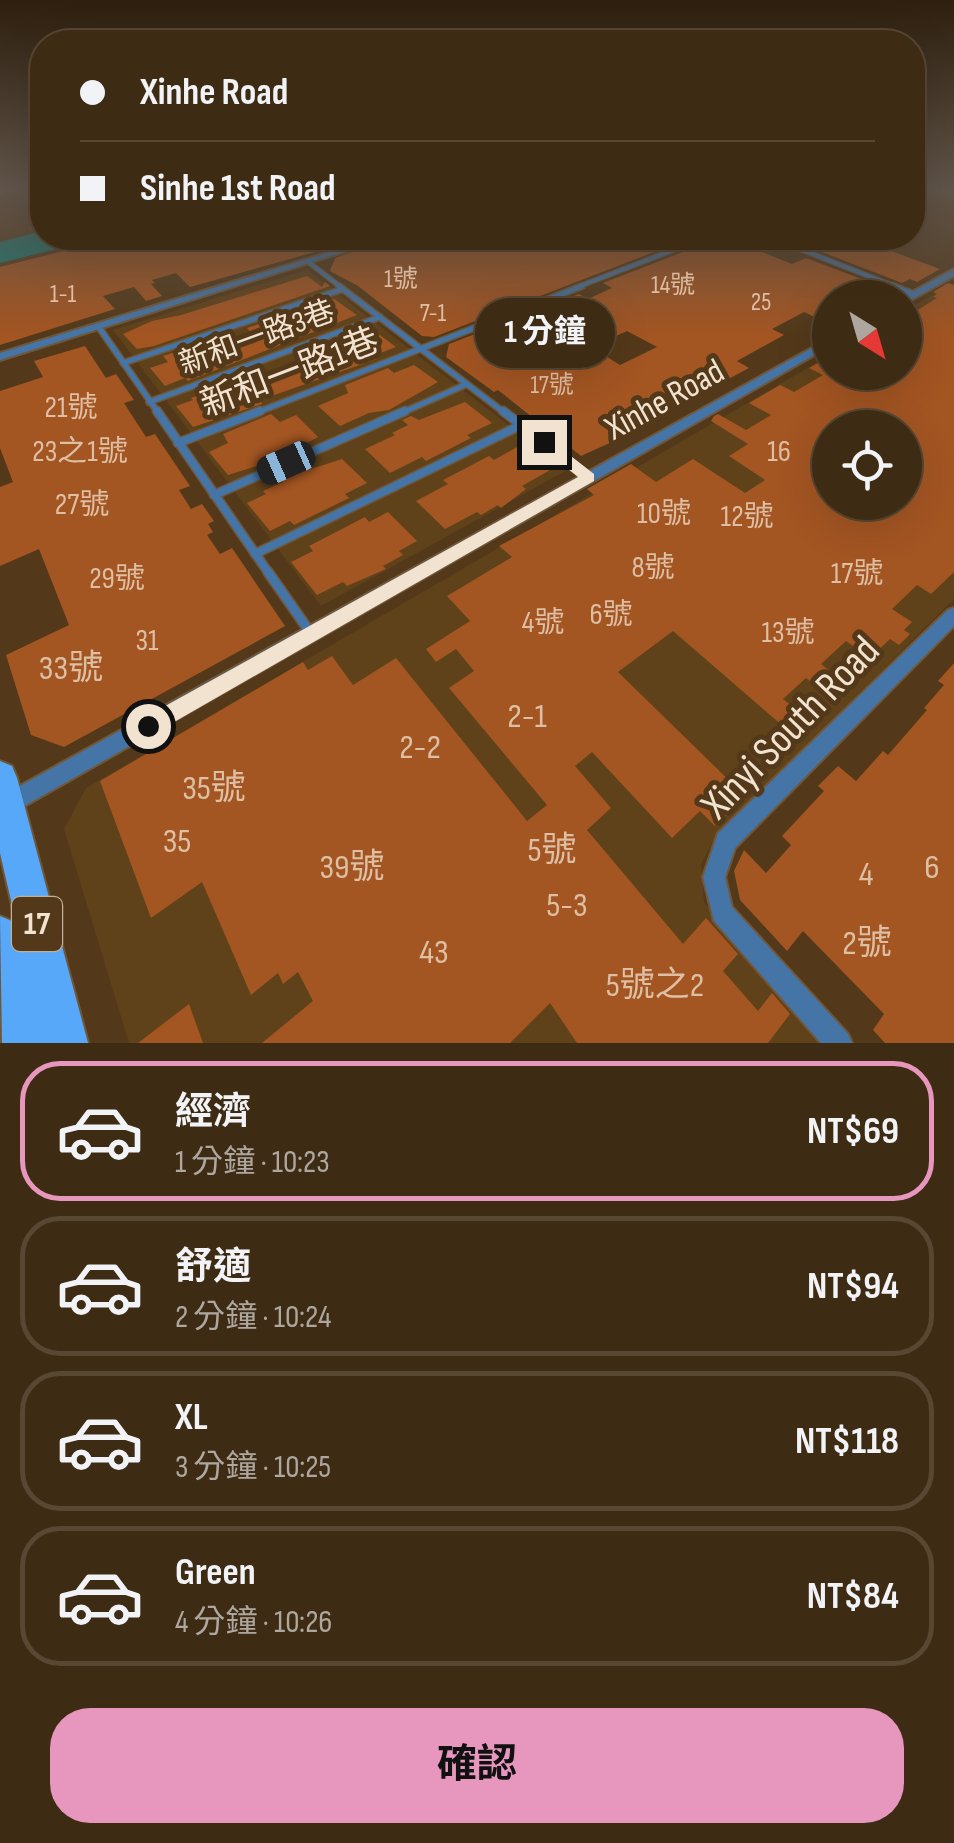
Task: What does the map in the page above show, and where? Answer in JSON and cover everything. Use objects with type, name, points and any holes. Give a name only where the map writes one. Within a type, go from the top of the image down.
[{"type":"main road","name":"17","points":[[2,797],[66,1043]]},
{"type":"main road","name":"17","points":[[1,948],[24,1043]]},
{"type":"street","points":[[0,357],[344,250]]},
{"type":"street","points":[[922,289],[954,272]]},
{"type":"street","name":"Xinhe Road","points":[[2,797],[312,635],[812,351]]},
{"type":"street","name":"Xinyi South Road","points":[[839,1043],[722,912],[714,877],[726,841],[954,614]]},
{"type":"lane","name":"新和一路1巷","points":[[178,444],[673,250]]},
{"type":"lane","points":[[801,250],[872,280]]},
{"type":"lane","points":[[307,261],[589,477]]},
{"type":"lane","points":[[123,364],[344,289]]},
{"type":"lane","name":"新和一路3巷","points":[[149,402],[380,317]]},
{"type":"lane","points":[[98,326],[312,635]]},
{"type":"lane","points":[[214,495],[467,384]]},
{"type":"lane","points":[[256,554],[520,425]]},
{"type":"shaded area","points":[[307,270],[567,470],[321,606],[113,330]]},
{"type":"shaded area","points":[[954,283],[954,599],[717,834],[701,864],[704,902],[827,1043],[129,1043],[64,829],[86,788],[812,365],[812,390],[922,390],[922,301]]},
{"type":"water","points":[[30,238],[30,250],[52,250],[0,263],[0,242]]},
{"type":"building","points":[[67,250],[322,250],[190,287],[176,273],[152,280],[162,296],[146,301],[134,287],[103,296],[115,309],[0,345],[0,267]]},
{"type":"building","points":[[358,250],[659,250],[434,337],[422,336],[358,286],[330,271],[335,258]]},
{"type":"building","points":[[688,250],[767,250],[762,252],[792,264],[806,258],[864,280],[812,280],[812,316],[804,312],[772,329],[784,335],[737,361],[749,368],[721,383],[715,380],[686,396],[682,394],[635,420],[645,427],[581,456],[498,390],[494,392],[446,357],[449,344],[579,294],[588,299],[612,288],[603,283]],"holes":[[[627,331],[657,347],[620,365],[591,347]]]},
{"type":"building","points":[[817,250],[889,250],[940,269],[921,280],[894,280]]},
{"type":"building","points":[[307,276],[322,287],[325,282],[330,286],[154,346],[137,349],[123,334],[152,321]]},
{"type":"building","points":[[948,283],[954,285],[954,572],[931,594],[917,585],[892,609],[912,622],[904,630],[910,634],[899,645],[890,639],[870,658],[846,641],[821,664],[849,686],[834,700],[806,678],[783,699],[807,718],[791,733],[673,631],[618,672],[740,791],[723,808],[728,814],[715,826],[700,811],[672,838],[592,752],[575,766],[611,808],[587,830],[683,944],[706,918],[738,954],[723,971],[758,1011],[772,993],[790,1014],[768,1043],[577,1043],[550,1003],[510,1043],[262,1043],[313,1001],[298,972],[283,984],[278,973],[251,995],[202,882],[151,918],[100,781],[303,662],[308,670],[332,656],[353,685],[396,658],[527,821],[547,805],[449,688],[474,671],[456,649],[436,662],[426,649],[470,621],[447,596],[512,557],[499,546],[594,495],[587,489],[631,464],[656,482],[693,459],[745,493],[765,480],[729,456],[748,444],[711,421],[718,414],[746,430],[771,415],[749,403],[780,385],[794,392],[812,381],[812,390],[922,390],[922,307],[937,294],[933,292]]},
{"type":"building","points":[[334,299],[357,315],[188,381],[185,378],[165,386],[150,368],[168,362],[163,356],[209,341],[215,346],[252,333],[247,328]]},
{"type":"building","points":[[376,332],[396,347],[373,356],[377,359],[260,400],[262,404],[193,427],[176,406],[193,400],[199,395],[196,391],[243,374],[248,379],[262,375],[310,356],[305,351],[347,336],[353,340]]},
{"type":"building","points":[[85,346],[106,378],[116,374],[134,400],[124,403],[146,437],[155,434],[190,486],[179,490],[191,509],[202,504],[214,521],[208,524],[213,532],[207,535],[220,554],[232,548],[285,626],[64,747],[31,735],[6,655],[69,625],[39,549],[0,566],[0,487],[13,482],[0,448],[0,391],[43,377],[34,361]]},
{"type":"building","points":[[414,365],[438,382],[389,410],[369,413],[340,426],[318,406],[348,393],[345,385],[388,368],[394,373]]},
{"type":"building","points":[[465,402],[492,423],[426,461],[422,457],[390,473],[365,449],[408,425],[402,420],[411,416],[419,420]]},
{"type":"building","points":[[271,414],[280,422],[296,415],[318,437],[273,461],[228,475],[209,452],[228,443],[223,434]]},
{"type":"building","points":[[519,446],[550,470],[522,486],[526,489],[501,508],[498,505],[481,515],[477,512],[445,529],[416,501],[448,484],[443,480],[489,456],[494,460]]},
{"type":"building","points":[[342,459],[367,483],[345,494],[349,498],[294,525],[290,521],[270,531],[247,503],[283,482],[280,479]]},
{"type":"building","points":[[388,512],[417,541],[399,551],[403,555],[383,566],[386,569],[317,595],[291,562],[313,551],[309,546],[365,517],[369,522]]},
{"type":"building","points":[[954,663],[954,1043],[885,1043],[873,1030],[884,1014],[803,931],[787,951],[740,900],[734,871],[744,850],[766,873],[791,845],[782,836],[824,791],[818,786],[838,766],[856,781],[883,751],[888,755],[927,710],[924,708],[944,685],[938,681]]},
{"type":"building","points":[[189,1004],[203,1043],[138,1043]]},
{"type":"route","points":[[148,726],[589,477],[544,442]]}]
